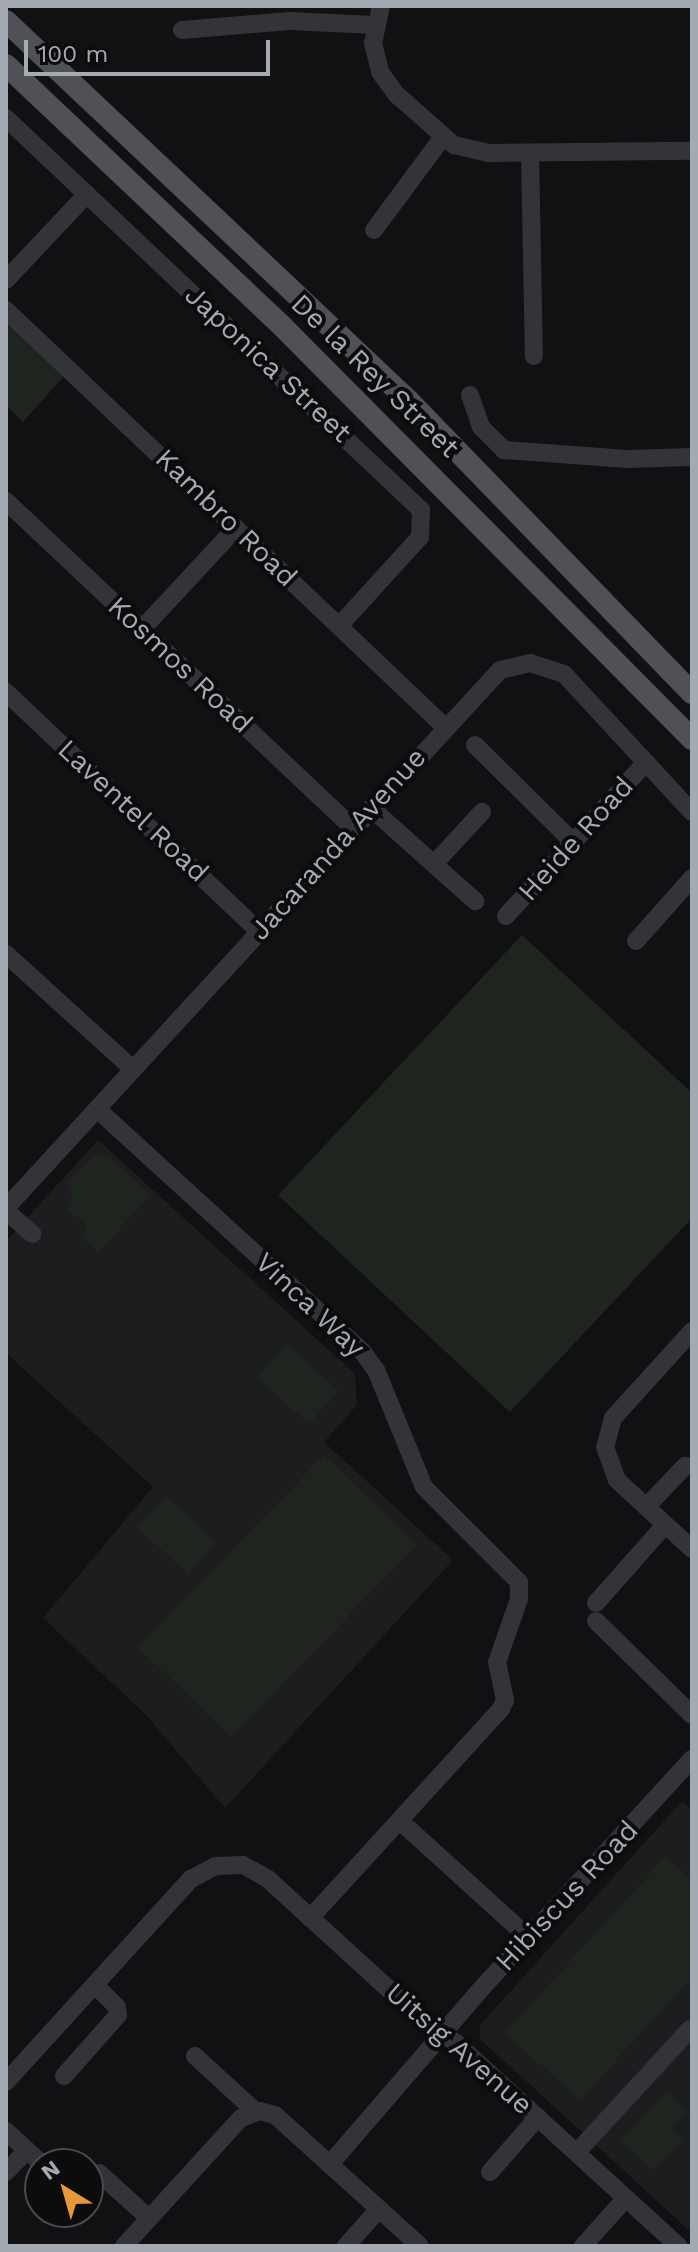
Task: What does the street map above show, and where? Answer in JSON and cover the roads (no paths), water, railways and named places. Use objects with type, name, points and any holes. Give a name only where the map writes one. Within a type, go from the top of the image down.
[{"type":"main road","name":"De la Rey Street","points":[[6,21],[408,400],[692,693]]},
{"type":"main road","name":"De la Rey Street","points":[[6,65],[360,403],[692,739]]},
{"type":"street","points":[[381,6],[374,25],[380,72],[442,138],[466,151],[692,151]]},
{"type":"street","points":[[182,30],[290,21],[374,25]]},
{"type":"street","name":"Japonica Street","points":[[6,118],[421,510],[420,537],[339,626]]},
{"type":"street","points":[[374,230],[442,138]]},
{"type":"street","points":[[530,153],[534,356]]},
{"type":"street","points":[[6,280],[87,194]]},
{"type":"street","name":"Kambro Road","points":[[6,310],[445,727]]},
{"type":"street","points":[[470,395],[481,427],[504,450],[628,459],[692,457]]},
{"type":"street","name":"Kosmos Road","points":[[9,511],[142,629],[353,828]]},
{"type":"street","points":[[142,629],[236,528]]},
{"type":"street","name":"Jacaranda Avenue","points":[[7,1206],[500,670],[539,663],[564,674],[692,812]]},
{"type":"street","name":"Laventel Road","points":[[6,692],[259,931]]},
{"type":"street","points":[[475,745],[573,842]]},
{"type":"street","name":"Heide Road","points":[[506,916],[646,762]]},
{"type":"street","points":[[371,808],[475,901]]},
{"type":"street","points":[[434,864],[482,812]]},
{"type":"street","points":[[636,941],[692,878]]},
{"type":"street","points":[[6,954],[133,1069]]},
{"type":"street","name":"Vinca Way","points":[[97,1109],[362,1351],[376,1370],[424,1487],[519,1582],[519,1599],[497,1662],[505,1700],[501,1709],[310,1918]]},
{"type":"street","points":[[7,1206],[32,1234]]},
{"type":"street","points":[[692,1332],[623,1405],[606,1436],[612,1473],[692,1549]]},
{"type":"street","points":[[646,1507],[685,1466]]},
{"type":"street","points":[[665,1525],[596,1612],[692,1715]]},
{"type":"street","name":"Hibiscus Road","points":[[330,2164],[409,2067],[443,2035],[528,1937],[692,1759]]},
{"type":"street","points":[[400,1821],[528,1937]]},
{"type":"street","name":"Uitsig Avenue","points":[[95,1985],[191,1879],[206,1869],[234,1864],[260,1873],[538,2117],[678,2246]]},
{"type":"street","points":[[6,2082],[95,1985],[117,2007],[118,2015],[64,2076]]},
{"type":"street","points":[[577,2152],[690,2029]]},
{"type":"street","points":[[195,2056],[249,2115]]},
{"type":"street","points":[[124,2246],[249,2115],[275,2115],[420,2246]]},
{"type":"street","points":[[490,2172],[538,2117]]},
{"type":"street","points":[[6,2131],[25,2148]]},
{"type":"street","points":[[6,2172],[24,2153]]},
{"type":"street","points":[[104,2178],[149,2218]]},
{"type":"street","points":[[583,2246],[626,2198]]},
{"type":"street","points":[[346,2246],[379,2209]]}]
